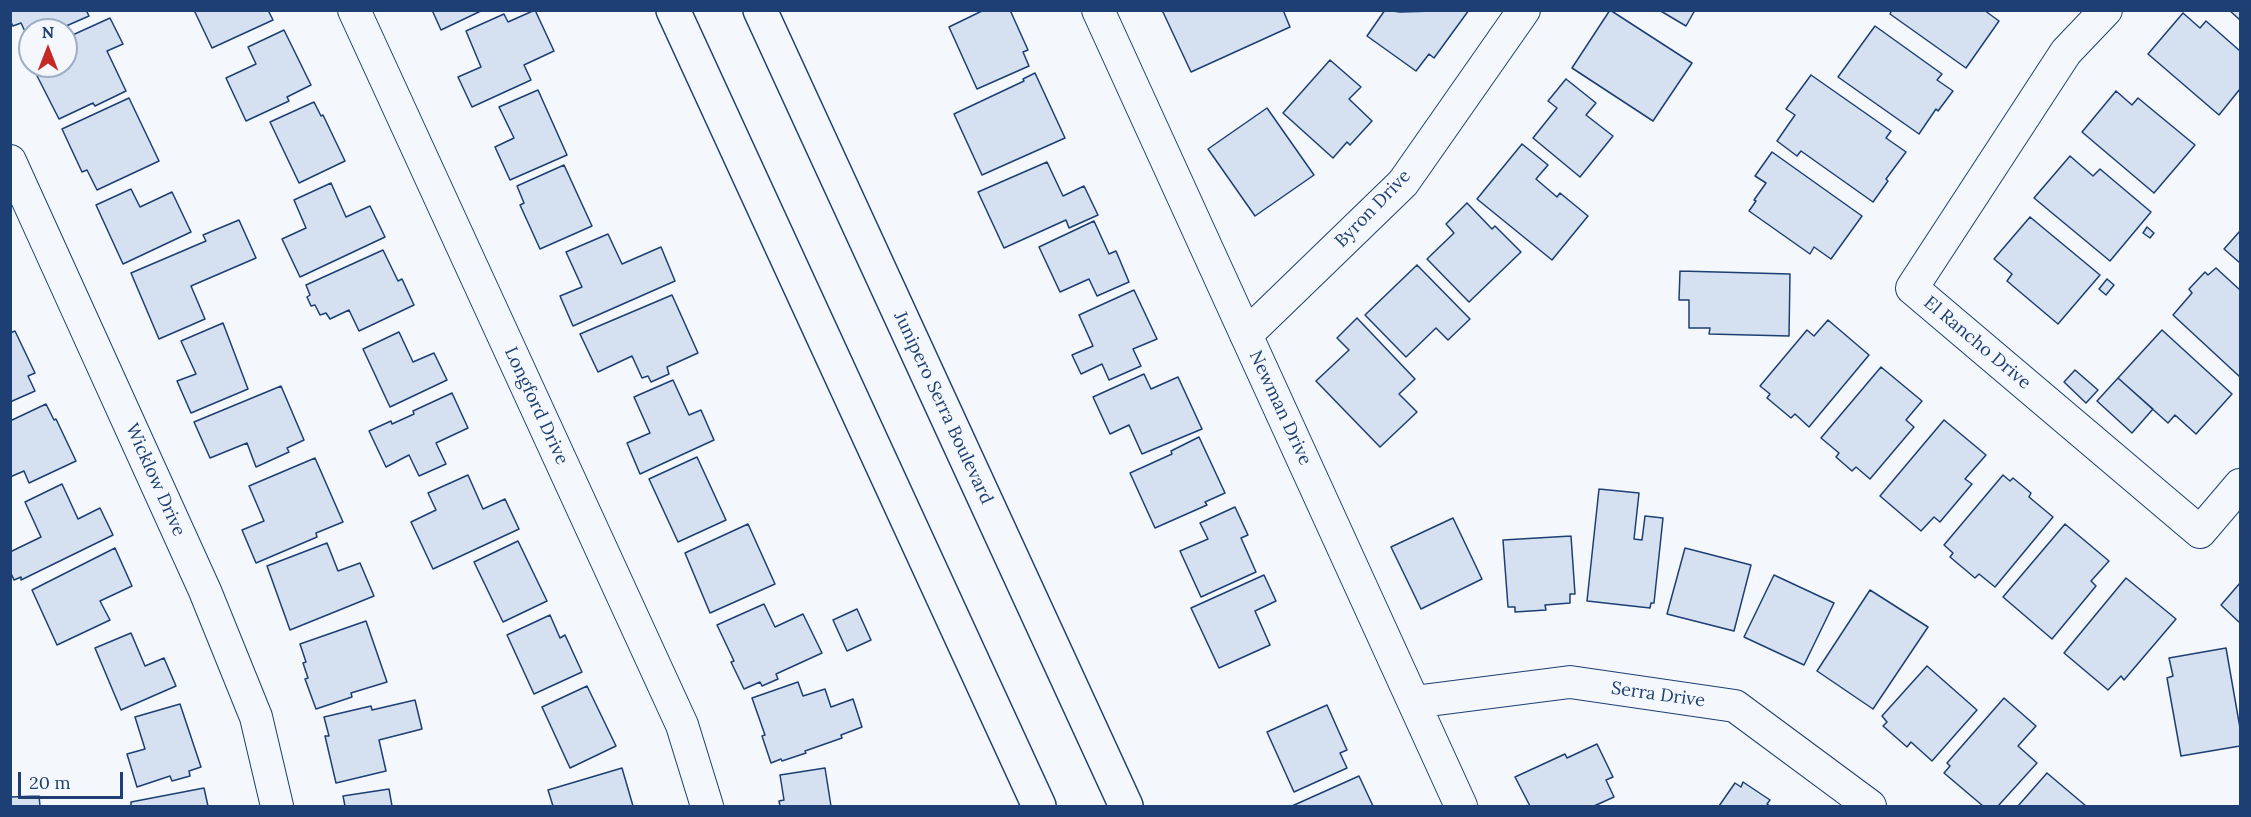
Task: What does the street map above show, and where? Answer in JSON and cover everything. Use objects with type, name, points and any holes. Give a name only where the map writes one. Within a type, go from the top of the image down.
[{"type":"main road","points":[[673,10],[1039,807]]},
{"type":"main road","name":"Junipero Serra Boulevard","points":[[760,10],[1126,807]]},
{"type":"street","name":"Longford Drive","points":[[354,10],[682,724],[707,807]]},
{"type":"street","name":"Newman Drive","points":[[1098,10],[1461,807]]},
{"type":"street","name":"Byron Drive","points":[[1246,335],[1403,183],[1524,10]]},
{"type":"street","name":"El Rancho Drive","points":[[2106,10],[2066,52],[1912,288],[2200,532],[2241,485]]},
{"type":"street","name":"Wicklow Drive","points":[[10,161],[209,602],[256,717],[277,807]]},
{"type":"street","name":"Serra Drive","points":[[1414,702],[1570,682],[1735,706],[1870,807]]},
{"type":"building","points":[[10,10],[86,10],[89,16],[78,21],[78,18],[18,18],[18,24],[13,26],[10,21]]},
{"type":"building","points":[[194,10],[268,10],[273,20],[212,48]]},
{"type":"building","points":[[432,10],[483,10],[441,30]]},
{"type":"building","points":[[535,10],[554,51],[524,65],[531,80],[472,107],[458,77],[481,67],[466,31],[504,14],[508,22]]},
{"type":"building","points":[[984,10],[1010,10],[1028,50],[1023,52],[1029,66],[977,89],[949,27]]},
{"type":"building","points":[[1162,10],[1283,10],[1290,27],[1191,72]]},
{"type":"building","points":[[1385,10],[1400,12],[1469,10],[1434,58],[1429,54],[1416,71],[1367,36]]},
{"type":"building","points":[[1610,10],[1692,63],[1653,121],[1572,68]]},
{"type":"building","points":[[1659,10],[1695,10],[1686,26]]},
{"type":"building","points":[[1892,10],[1984,10],[1999,21],[1966,68],[1890,14]]},
{"type":"building","points":[[2229,10],[2240,10],[2240,20]]},
{"type":"building","points":[[2183,13],[2200,28],[2206,21],[2240,51],[2240,89],[2219,115],[2148,54]]},
{"type":"building","points":[[110,18],[123,44],[107,51],[126,91],[95,106],[93,103],[59,119],[38,78],[78,78],[78,33]]},
{"type":"building","points":[[1875,26],[1942,74],[1937,80],[1953,91],[1938,111],[1936,109],[1919,134],[1838,77]]},
{"type":"building","points":[[284,30],[311,85],[287,97],[289,101],[246,121],[226,78],[256,64],[248,47]]},
{"type":"building","points":[[1330,60],[1361,87],[1349,99],[1372,121],[1350,145],[1347,142],[1333,158],[1283,113]]},
{"type":"building","points":[[1035,73],[1065,138],[982,175],[954,114],[1024,81],[1023,79]]},
{"type":"building","points":[[1811,75],[1891,131],[1886,138],[1906,152],[1886,179],[1888,181],[1873,202],[1801,151],[1797,156],[1777,141],[1795,115],[1786,109]]},
{"type":"building","points":[[1566,79],[1596,103],[1586,115],[1613,136],[1580,177],[1533,138],[1557,108],[1548,101]]},
{"type":"building","points":[[538,90],[567,155],[510,180],[495,147],[514,138],[499,107]]},
{"type":"building","points":[[2116,91],[2132,105],[2138,98],[2195,145],[2154,193],[2082,132]]},
{"type":"building","points":[[129,98],[159,161],[97,190],[87,170],[82,172],[62,129]]},
{"type":"building","points":[[314,102],[321,116],[323,115],[345,161],[299,183],[270,122]]},
{"type":"building","points":[[1267,108],[1314,175],[1255,216],[1208,149]]},
{"type":"building","points":[[1522,144],[1548,165],[1536,179],[1557,197],[1560,193],[1588,216],[1552,260],[1477,199]]},
{"type":"building","points":[[1772,152],[1862,216],[1831,259],[1814,247],[1810,254],[1749,211],[1766,183],[1755,176]]},
{"type":"building","points":[[2070,156],[2093,176],[2100,169],[2151,212],[2110,261],[2034,198]]},
{"type":"building","points":[[1047,162],[1063,196],[1084,186],[1098,215],[1069,228],[1066,220],[1004,248],[978,192]]},
{"type":"building","points":[[564,165],[592,226],[540,249],[520,205],[524,203],[517,186]]},
{"type":"building","points":[[331,183],[346,217],[370,206],[385,237],[300,277],[282,239],[306,228],[294,200]]},
{"type":"building","points":[[131,189],[140,207],[172,192],[191,232],[123,264],[96,205]]},
{"type":"building","points":[[1467,203],[1492,229],[1495,226],[1521,252],[1469,302],[1427,259],[1454,233],[1446,224]]},
{"type":"building","points":[[2030,217],[2100,275],[2058,324],[2007,281],[2012,274],[1994,259]]},
{"type":"building","points":[[239,220],[256,258],[191,286],[205,319],[159,339],[131,273],[206,241],[203,235]]},
{"type":"building","points":[[1094,221],[1109,254],[1116,251],[1129,282],[1097,296],[1089,279],[1060,292],[1039,247]]},
{"type":"building","points":[[2147,227],[2154,233],[2150,238],[2143,233]]},
{"type":"building","points":[[2240,231],[2240,263],[2224,249]]},
{"type":"building","points":[[608,234],[622,264],[661,247],[675,281],[573,326],[560,296],[582,287],[566,252]]},
{"type":"building","points":[[383,250],[398,281],[402,279],[414,305],[359,331],[349,310],[330,319],[326,313],[320,315],[315,305],[311,306],[307,297],[310,295],[306,285]]},
{"type":"building","points":[[1417,265],[1470,319],[1448,340],[1436,328],[1406,357],[1365,315]]},
{"type":"building","points":[[2216,268],[2240,290],[2240,377],[2173,315],[2192,293],[2189,289],[2205,272],[2208,275]]},
{"type":"building","points":[[1680,271],[1790,274],[1789,336],[1709,334],[1710,328],[1689,328],[1689,300],[1679,300]]},
{"type":"building","points":[[2107,279],[2114,285],[2106,295],[2099,289]]},
{"type":"building","points":[[1134,290],[1157,339],[1133,349],[1141,366],[1109,380],[1102,364],[1081,374],[1072,355],[1093,346],[1079,315]]},
{"type":"building","points":[[672,295],[698,353],[667,367],[669,374],[651,382],[648,376],[642,378],[632,356],[598,372],[580,334]]},
{"type":"building","points":[[1357,318],[1415,379],[1399,394],[1417,412],[1380,447],[1316,381],[1349,350],[1337,338]]},
{"type":"building","points":[[1828,320],[1869,355],[1809,427],[1795,414],[1791,418],[1767,398],[1770,394],[1760,386],[1807,330],[1814,336]]},
{"type":"building","points":[[223,323],[248,389],[191,413],[177,381],[196,374],[181,341]]},
{"type":"building","points":[[2162,330],[2232,394],[2196,434],[2175,415],[2168,423],[2118,378]]},
{"type":"building","points":[[15,331],[35,373],[28,376],[35,391],[10,402],[10,333]]},
{"type":"building","points":[[399,332],[413,362],[434,353],[447,380],[390,407],[363,349]]},
{"type":"building","points":[[1881,367],[1922,401],[1906,420],[1914,427],[1870,479],[1856,467],[1852,471],[1836,457],[1839,453],[1821,438]]},
{"type":"building","points":[[2075,370],[2098,390],[2086,403],[2064,382]]},
{"type":"building","points":[[1144,374],[1151,389],[1178,377],[1202,429],[1142,454],[1129,425],[1110,434],[1093,397]]},
{"type":"building","points":[[2118,378],[2153,409],[2132,433],[2097,401]]},
{"type":"building","points":[[673,380],[689,415],[701,410],[714,440],[640,474],[627,443],[650,433],[634,397]]},
{"type":"building","points":[[281,386],[304,440],[287,448],[289,452],[256,467],[247,443],[210,458],[194,422]]},
{"type":"building","points":[[452,393],[468,428],[436,443],[446,464],[419,476],[409,455],[386,467],[369,431],[414,414],[413,411]]},
{"type":"building","points":[[46,404],[54,420],[56,419],[76,461],[29,483],[24,471],[10,477],[10,421]]},
{"type":"building","points":[[1944,420],[1986,455],[1965,479],[1972,484],[1940,522],[1934,517],[1921,531],[1880,496]]},
{"type":"building","points":[[1199,437],[1225,493],[1205,502],[1207,505],[1155,528],[1130,473],[1172,454],[1171,451]]},
{"type":"building","points":[[697,457],[726,520],[678,542],[649,479]]},
{"type":"building","points":[[315,458],[343,522],[316,533],[317,537],[256,563],[242,530],[264,521],[249,486]]},
{"type":"building","points":[[468,475],[483,509],[505,499],[519,529],[433,569],[411,522],[436,510],[428,493]]},
{"type":"building","points":[[2003,475],[2010,481],[2013,478],[2031,493],[2029,497],[2053,517],[1995,587],[1979,574],[1975,578],[1950,557],[1953,553],[1944,545]]},
{"type":"building","points":[[62,484],[78,519],[100,508],[113,535],[21,580],[21,577],[14,580],[10,571],[10,552],[41,537],[25,502]]},
{"type":"building","points":[[1599,489],[1639,493],[1634,539],[1642,540],[1645,516],[1663,518],[1654,603],[1651,603],[1650,608],[1587,601]]},
{"type":"building","points":[[1235,507],[1248,535],[1241,538],[1256,572],[1201,597],[1180,551],[1208,539],[1200,523]]},
{"type":"building","points":[[1453,518],[1482,579],[1421,609],[1391,547]]},
{"type":"building","points":[[748,524],[775,584],[710,613],[685,553]]},
{"type":"building","points":[[2065,524],[2109,561],[2091,581],[2096,586],[2052,639],[2003,597]]},
{"type":"building","points":[[1571,536],[1575,594],[1570,594],[1570,603],[1545,605],[1546,610],[1515,612],[1515,607],[1508,607],[1503,540]]},
{"type":"building","points":[[518,541],[547,601],[503,622],[474,562]]},
{"type":"building","points":[[327,543],[338,571],[360,563],[374,596],[290,630],[267,566]]},
{"type":"building","points":[[115,548],[132,586],[100,601],[110,620],[57,645],[32,590]]},
{"type":"building","points":[[1685,548],[1751,565],[1734,631],[1667,614]]},
{"type":"building","points":[[1264,575],[1276,601],[1255,611],[1270,645],[1219,668],[1191,608]]},
{"type":"building","points":[[1774,575],[1834,603],[1804,665],[1744,637]]},
{"type":"building","points":[[2126,578],[2176,619],[2124,680],[2121,676],[2108,690],[2064,653]]},
{"type":"building","points":[[2240,583],[2240,623],[2221,605]]},
{"type":"building","points":[[1870,590],[1928,627],[1873,709],[1817,671]]},
{"type":"building","points":[[764,604],[775,627],[803,614],[822,653],[776,674],[778,679],[762,686],[760,682],[744,689],[717,625]]},
{"type":"building","points":[[857,609],[871,640],[847,651],[833,620]]},
{"type":"building","points":[[550,615],[560,638],[565,635],[582,672],[534,694],[507,635]]},
{"type":"building","points":[[366,621],[387,682],[351,693],[352,697],[316,709],[305,679],[308,678],[303,663],[306,662],[300,644]]},
{"type":"building","points":[[131,633],[145,666],[164,658],[176,686],[121,710],[95,648]]},
{"type":"building","points":[[2226,648],[2240,728],[2240,746],[2181,756],[2167,678],[2173,676],[2169,658]]},
{"type":"building","points":[[1927,666],[1977,710],[1932,761],[1911,742],[1907,747],[1883,726],[1887,722],[1882,716]]},
{"type":"building","points":[[798,682],[803,696],[825,689],[831,707],[853,699],[862,727],[841,735],[842,738],[805,751],[806,753],[771,763],[762,736],[765,735],[752,698]]},
{"type":"building","points":[[587,686],[616,746],[570,768],[542,707]]},
{"type":"building","points":[[2004,698],[2036,726],[2018,746],[2037,763],[1998,806],[1983,806],[1944,773],[1950,766],[1947,763]]},
{"type":"building","points":[[415,700],[422,729],[379,740],[386,771],[336,783],[325,736],[329,736],[324,717],[371,706],[372,710]]},
{"type":"building","points":[[180,704],[201,767],[189,771],[190,776],[172,781],[170,776],[137,787],[127,754],[145,749],[135,717]]},
{"type":"building","points":[[1327,705],[1347,750],[1340,753],[1347,768],[1294,792],[1267,732]]},
{"type":"building","points":[[1597,744],[1613,777],[1606,780],[1614,797],[1594,806],[1530,806],[1515,777],[1565,754],[1567,758]]},
{"type":"building","points":[[622,768],[633,806],[553,806],[548,790]]},
{"type":"building","points":[[825,768],[831,806],[780,806],[779,801],[784,800],[780,775]]},
{"type":"building","points":[[2047,773],[2086,806],[2018,806]]},
{"type":"building","points":[[1359,776],[1373,806],[1292,806]]},
{"type":"building","points":[[1743,782],[1770,800],[1767,804],[1770,806],[1719,806],[1735,783],[1741,787]]},
{"type":"building","points":[[204,788],[208,806],[131,806],[131,802]]},
{"type":"building","points":[[389,789],[392,806],[345,806],[343,796]]},
{"type":"building","points":[[39,796],[40,806],[10,806],[10,797]]}]
